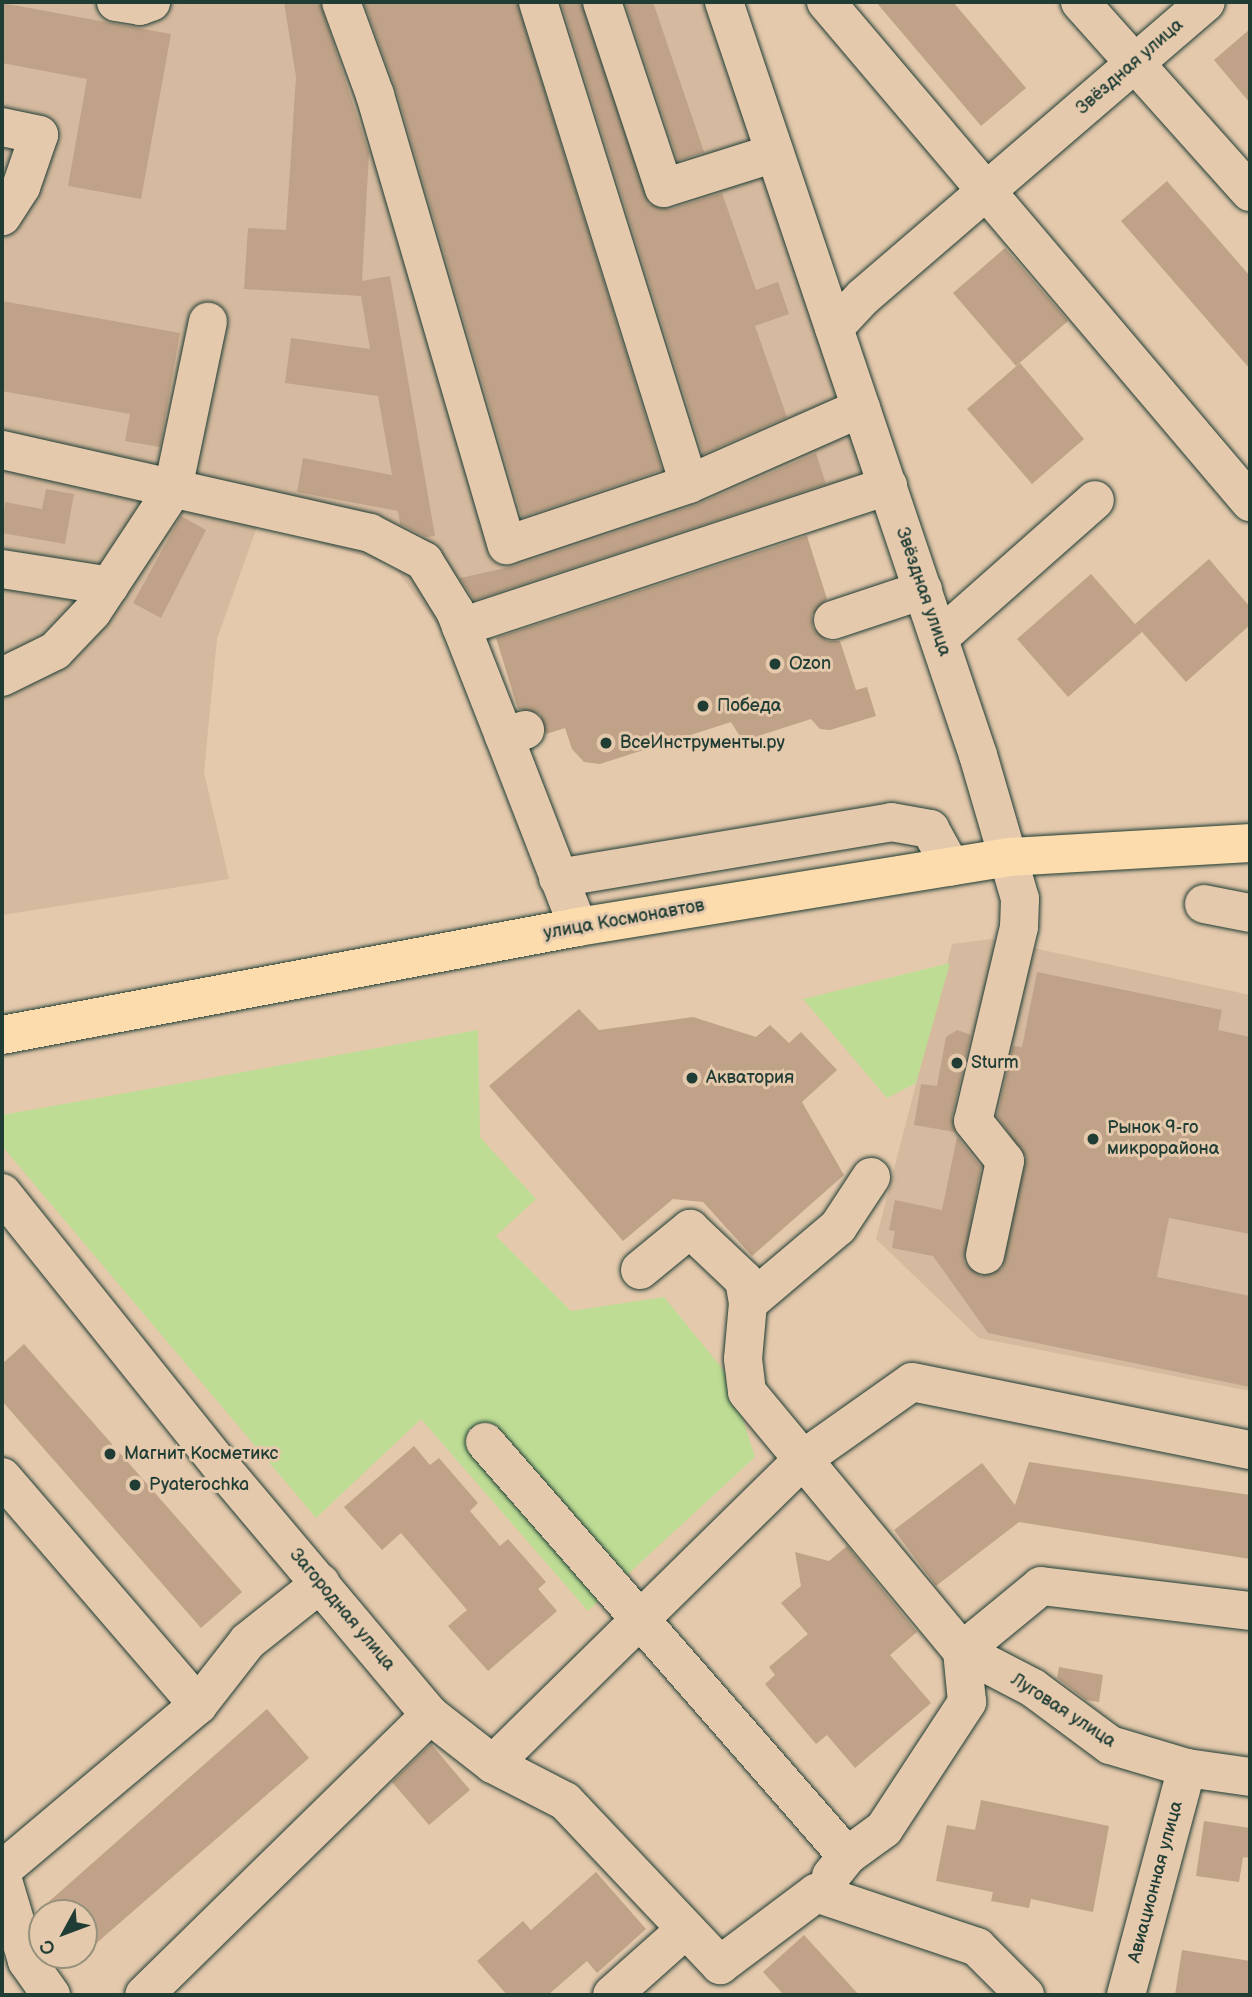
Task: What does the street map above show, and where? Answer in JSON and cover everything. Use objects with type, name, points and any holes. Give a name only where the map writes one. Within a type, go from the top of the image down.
[{"type":"main road","name":"улица Космонавтов","points":[[2,1035],[578,927],[1009,857],[1250,844]]},
{"type":"street","points":[[116,2],[140,6],[151,2]]},
{"type":"street","points":[[341,2],[375,95],[508,545],[689,484],[861,408]]},
{"type":"street","points":[[538,2],[689,484]]},
{"type":"street","points":[[602,2],[664,188],[775,153]]},
{"type":"street","name":"Звёздная улица","points":[[724,2],[939,638],[1020,899],[1019,928],[973,1121],[1005,1161],[985,1255]]},
{"type":"street","points":[[826,2],[1250,502]]},
{"type":"street","points":[[1080,2],[1250,192]]},
{"type":"street","name":"Звёздная улица","points":[[834,328],[863,297],[1206,2]]},
{"type":"street","points":[[2,128],[39,135],[21,187],[2,216]]},
{"type":"street","points":[[2,677],[55,651],[110,586],[173,489],[208,323]]},
{"type":"street","points":[[2,450],[370,533],[425,561],[514,733],[558,878],[578,927]]},
{"type":"street","points":[[461,627],[888,486]]},
{"type":"street","points":[[939,638],[1095,500]]},
{"type":"street","points":[[2,569],[110,586]]},
{"type":"street","points":[[833,620],[923,590]]},
{"type":"street","points":[[558,878],[891,822],[930,829],[950,867]]},
{"type":"street","points":[[1205,904],[1250,913]]},
{"type":"street","points":[[748,1303],[838,1227],[871,1177]]},
{"type":"street","name":"Загородная улица","points":[[2,1193],[222,1468],[430,1715],[493,1764],[565,1801],[720,1965],[816,1893]]},
{"type":"street","points":[[640,1270],[690,1229],[744,1280],[748,1303],[743,1359],[747,1392],[962,1651],[967,1702],[884,1829],[847,1856],[816,1893],[977,1947],[1025,1995]]},
{"type":"street","points":[[493,1764],[640,1616],[803,1459],[912,1382],[1250,1450]]},
{"type":"street","points":[[485,1442],[640,1616],[847,1856]]},
{"type":"street","points":[[2,1477],[198,1705]]},
{"type":"street","points":[[2,1870],[198,1705],[248,1641],[321,1583]]},
{"type":"street","points":[[962,1651],[1041,1586],[1250,1611]]},
{"type":"street","name":"Луговая улица","points":[[962,1651],[1033,1688],[1110,1745],[1187,1768],[1250,1777]]},
{"type":"street","points":[[144,1995],[430,1715]]},
{"type":"street","name":"Авиационная улица","points":[[1126,1995],[1187,1768]]},
{"type":"street","points":[[2,1877],[27,1961],[51,1995]]},
{"type":"street","points":[[612,1995],[686,1929]]},
{"type":"shaded area","points":[[2,2],[709,2],[873,487],[440,629],[393,565],[258,524],[217,639],[204,772],[229,879],[2,915]]},
{"type":"shaded area","points":[[992,939],[1250,995],[1250,1391],[979,1338],[876,1239],[952,944]]},
{"type":"green space","points":[[950,963],[916,1083],[887,1098],[803,999]]},
{"type":"green space","points":[[478,1030],[480,1137],[536,1199],[496,1236],[571,1311],[664,1297],[730,1378],[755,1457],[588,1611],[421,1419],[316,1518],[2,1146],[2,1115]]},
{"type":"building","points":[[284,2],[320,2],[369,153],[362,281],[390,276],[435,536],[426,537],[400,524],[398,511],[297,492],[303,458],[392,475],[378,396],[285,383],[291,338],[370,349],[361,296],[244,289],[248,228],[286,230],[296,77]]},
{"type":"building","points":[[364,2],[517,2],[662,470],[522,517],[396,89]]},
{"type":"building","points":[[561,2],[581,2],[649,204],[670,209],[722,193],[756,290],[778,282],[789,314],[755,326],[787,417],[703,454]]},
{"type":"building","points":[[625,2],[653,2],[704,152],[678,161]]},
{"type":"building","points":[[876,2],[953,2],[1026,88],[981,126]]},
{"type":"building","points":[[2,3],[171,34],[141,199],[68,186],[87,79],[2,63]]},
{"type":"building","points":[[1250,29],[1250,103],[1214,60]]},
{"type":"building","points":[[1167,181],[1250,276],[1250,369],[1121,221]]},
{"type":"building","points":[[1005,248],[1068,321],[1016,366],[953,293]]},
{"type":"building","points":[[2,301],[180,333],[160,447],[125,441],[130,414],[2,391]]},
{"type":"building","points":[[1020,363],[1084,439],[1032,484],[967,409]]},
{"type":"building","points":[[816,453],[826,484],[474,600],[460,578],[514,566],[696,505]]},
{"type":"building","points":[[46,489],[74,494],[65,544],[2,533],[5,502],[42,509]]},
{"type":"building","points":[[181,516],[206,530],[161,618],[133,603]]},
{"type":"building","points":[[807,536],[827,599],[812,615],[813,628],[828,641],[840,641],[856,690],[867,687],[876,716],[830,730],[820,729],[811,719],[752,738],[739,735],[731,722],[600,764],[584,762],[572,749],[565,728],[546,734],[540,714],[518,709],[496,638]]},
{"type":"building","points":[[1209,559],[1250,607],[1250,625],[1186,682],[1135,624]]},
{"type":"building","points":[[1091,574],[1142,632],[1068,697],[1017,639]]},
{"type":"building","points":[[1037,972],[1222,1010],[1218,1030],[1250,1037],[1250,1234],[1169,1218],[1157,1277],[1250,1296],[1250,1387],[988,1333],[933,1256],[892,1248],[895,1231],[889,1230],[895,1200],[942,1210],[957,1137],[981,1167],[964,1262],[981,1276],[1002,1269],[1026,1157],[997,1116],[1013,1046],[1022,1047]]},
{"type":"building","points":[[579,1009],[599,1030],[693,1017],[756,1037],[770,1025],[789,1043],[801,1032],[837,1070],[802,1102],[844,1175],[752,1256],[703,1202],[673,1199],[623,1241],[489,1086]]},
{"type":"building","name":"Sturm","points":[[957,1030],[971,1035],[952,1116],[955,1132],[914,1125],[921,1084],[937,1086],[946,1037]]},
{"type":"building","points":[[24,1344],[242,1592],[201,1628],[2,1401],[2,1364]]},
{"type":"building","points":[[414,1446],[430,1465],[439,1458],[478,1503],[470,1511],[500,1546],[508,1539],[546,1582],[538,1589],[557,1611],[488,1671],[448,1626],[467,1610],[401,1533],[382,1550],[344,1507]]},
{"type":"building","points":[[1029,1462],[1250,1495],[1250,1559],[1019,1522],[936,1586],[894,1530],[982,1463],[1015,1505]]},
{"type":"building","points":[[847,1546],[917,1632],[890,1655],[931,1703],[855,1768],[827,1735],[816,1744],[765,1684],[775,1675],[769,1667],[808,1634],[781,1603],[801,1586],[795,1552],[829,1561]]},
{"type":"building","points":[[1059,1667],[1103,1675],[1099,1702],[1086,1700],[1057,1678]]},
{"type":"building","points":[[267,1709],[309,1758],[98,1942],[98,1899],[52,1899]]},
{"type":"building","points":[[431,1744],[470,1790],[429,1825],[392,1782]]},
{"type":"building","points":[[981,1800],[1109,1826],[1093,1912],[1031,1899],[1029,1908],[991,1901],[993,1892],[936,1881],[947,1825],[975,1830]]},
{"type":"building","points":[[1204,1821],[1250,1828],[1250,1858],[1243,1857],[1239,1882],[1196,1876]]},
{"type":"building","points":[[596,1872],[646,1929],[597,1973],[587,1961],[548,1995],[507,1995],[477,1961],[523,1921],[531,1930]]},
{"type":"building","points":[[804,1935],[859,1995],[784,1995],[763,1972]]},
{"type":"building","points":[[1182,1950],[1250,1961],[1250,1995],[1175,1995]]},
{"type":"place","name":"Ozon","points":[[775,664]]},
{"type":"place","name":"Победа","points":[[703,706]]},
{"type":"place","name":"ВсеИнструменты.ру","points":[[606,743]]},
{"type":"place","name":"Sturm","points":[[957,1063]]},
{"type":"place","name":"Акватория","points":[[692,1078]]},
{"type":"place","name":"Рынок 9-го микрорайона","points":[[1093,1139]]},
{"type":"place","name":"Магнит Косметикс","points":[[110,1454]]},
{"type":"place","name":"Pyaterochka","points":[[135,1485]]}]
